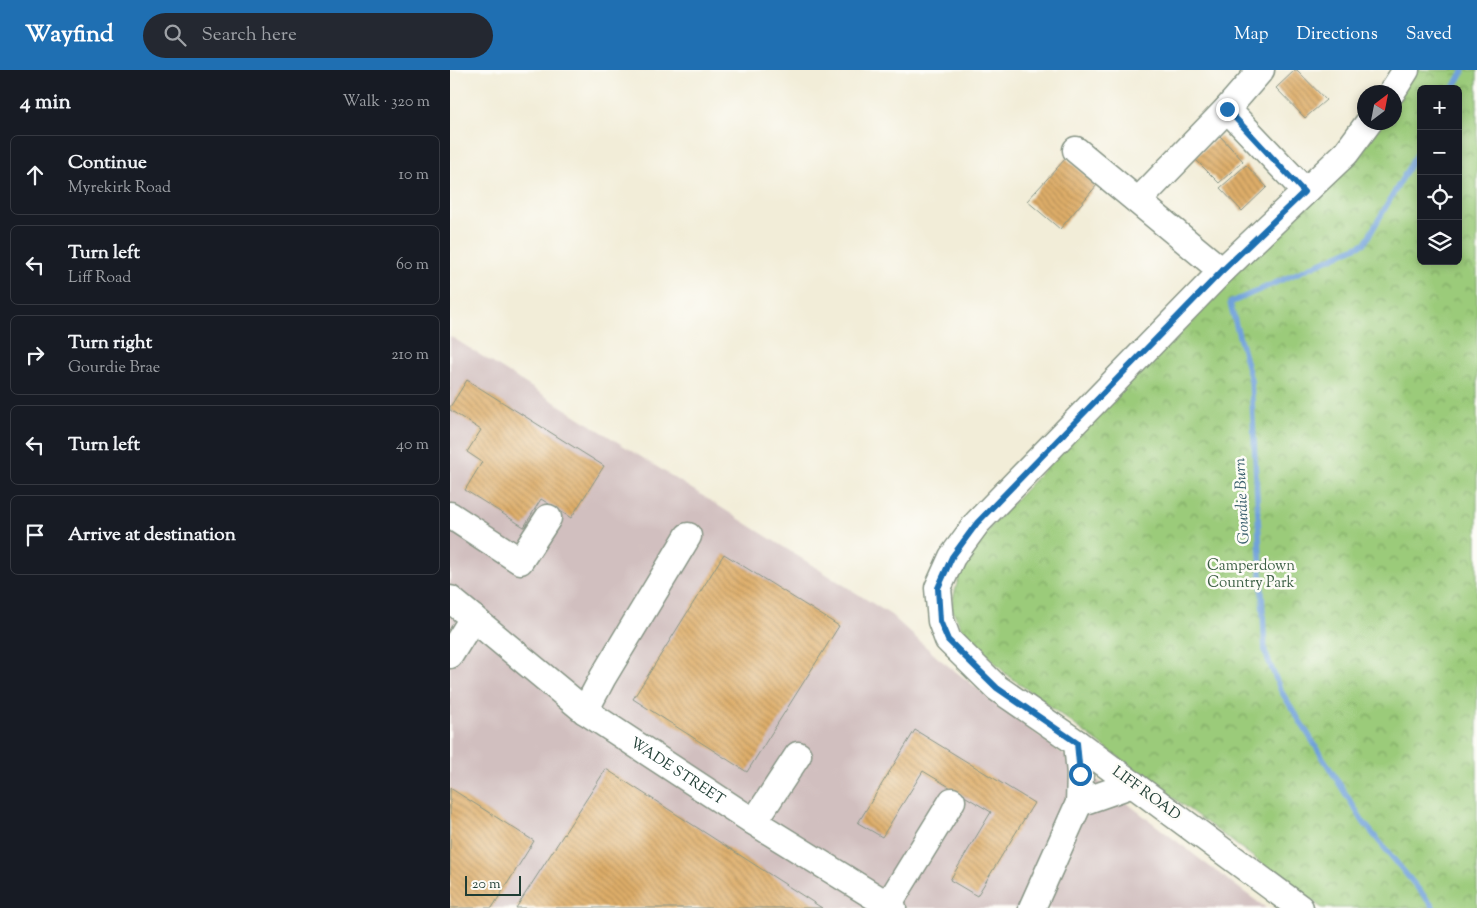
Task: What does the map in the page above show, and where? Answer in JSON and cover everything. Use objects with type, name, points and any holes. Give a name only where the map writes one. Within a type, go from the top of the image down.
[{"type":"street","points":[[1138,201],[1227,109],[1261,70]]},
{"type":"street","points":[[1396,85],[1406,70]]},
{"type":"street","points":[[1227,109],[1304,192]]},
{"type":"street","points":[[1076,150],[1222,271],[1346,153],[1363,130]]},
{"type":"street","name":"LIFF ROAD","points":[[1222,271],[977,523],[952,557],[938,588],[940,621],[948,640],[997,688],[1077,743],[1300,908]]},
{"type":"street","points":[[450,516],[520,561],[548,518]]},
{"type":"street","points":[[585,711],[602,677],[688,536]]},
{"type":"street","name":"WADE STREET","points":[[450,599],[585,711],[754,822],[891,907]]},
{"type":"street","points":[[450,655],[473,618]]},
{"type":"street","points":[[1032,908],[1079,803],[1080,774],[1077,743]]},
{"type":"street","points":[[754,822],[798,755]]},
{"type":"street","points":[[1079,803],[1133,784]]},
{"type":"street","points":[[891,907],[952,801]]},
{"type":"shaded area","points":[[450,336],[891,615],[938,658],[1266,908],[450,908]]},
{"type":"green space","name":"Camperdown Country Park","points":[[1406,70],[1477,70],[1477,908],[1322,908],[1006,674],[962,629],[951,607],[960,572],[993,524],[1362,130],[1402,130],[1402,85],[1398,85]]},
{"type":"building","points":[[1295,70],[1326,100],[1305,118],[1276,88]]},
{"type":"building","points":[[1220,136],[1243,161],[1219,183],[1194,158]]},
{"type":"building","points":[[1066,158],[1097,185],[1060,229],[1027,201]]},
{"type":"building","points":[[1246,165],[1267,187],[1242,211],[1220,188]]},
{"type":"building","points":[[467,380],[604,466],[571,518],[541,499],[524,527],[465,490],[482,462],[467,452],[481,430],[450,410],[450,407]]},
{"type":"building","points":[[724,554],[839,626],[747,772],[633,699]]},
{"type":"building","points":[[915,730],[1034,803],[977,896],[950,880],[991,812],[923,771],[882,837],[858,823]]},
{"type":"building","points":[[606,769],[822,908],[516,908]]},
{"type":"building","points":[[450,788],[534,841],[492,908],[450,908]]},
{"type":"waterway","name":"Gourdie Burn","points":[[1455,85],[1464,70]]},
{"type":"waterway","name":"Gourdie Burn","points":[[1417,153],[1365,243],[1230,303],[1251,380],[1265,652],[1281,691],[1364,823],[1434,908]]},
{"type":"route","points":[[1080,774],[1077,743],[997,688],[948,640],[940,621],[938,588],[952,557],[977,523],[1222,271],[1304,192],[1227,109]]}]
